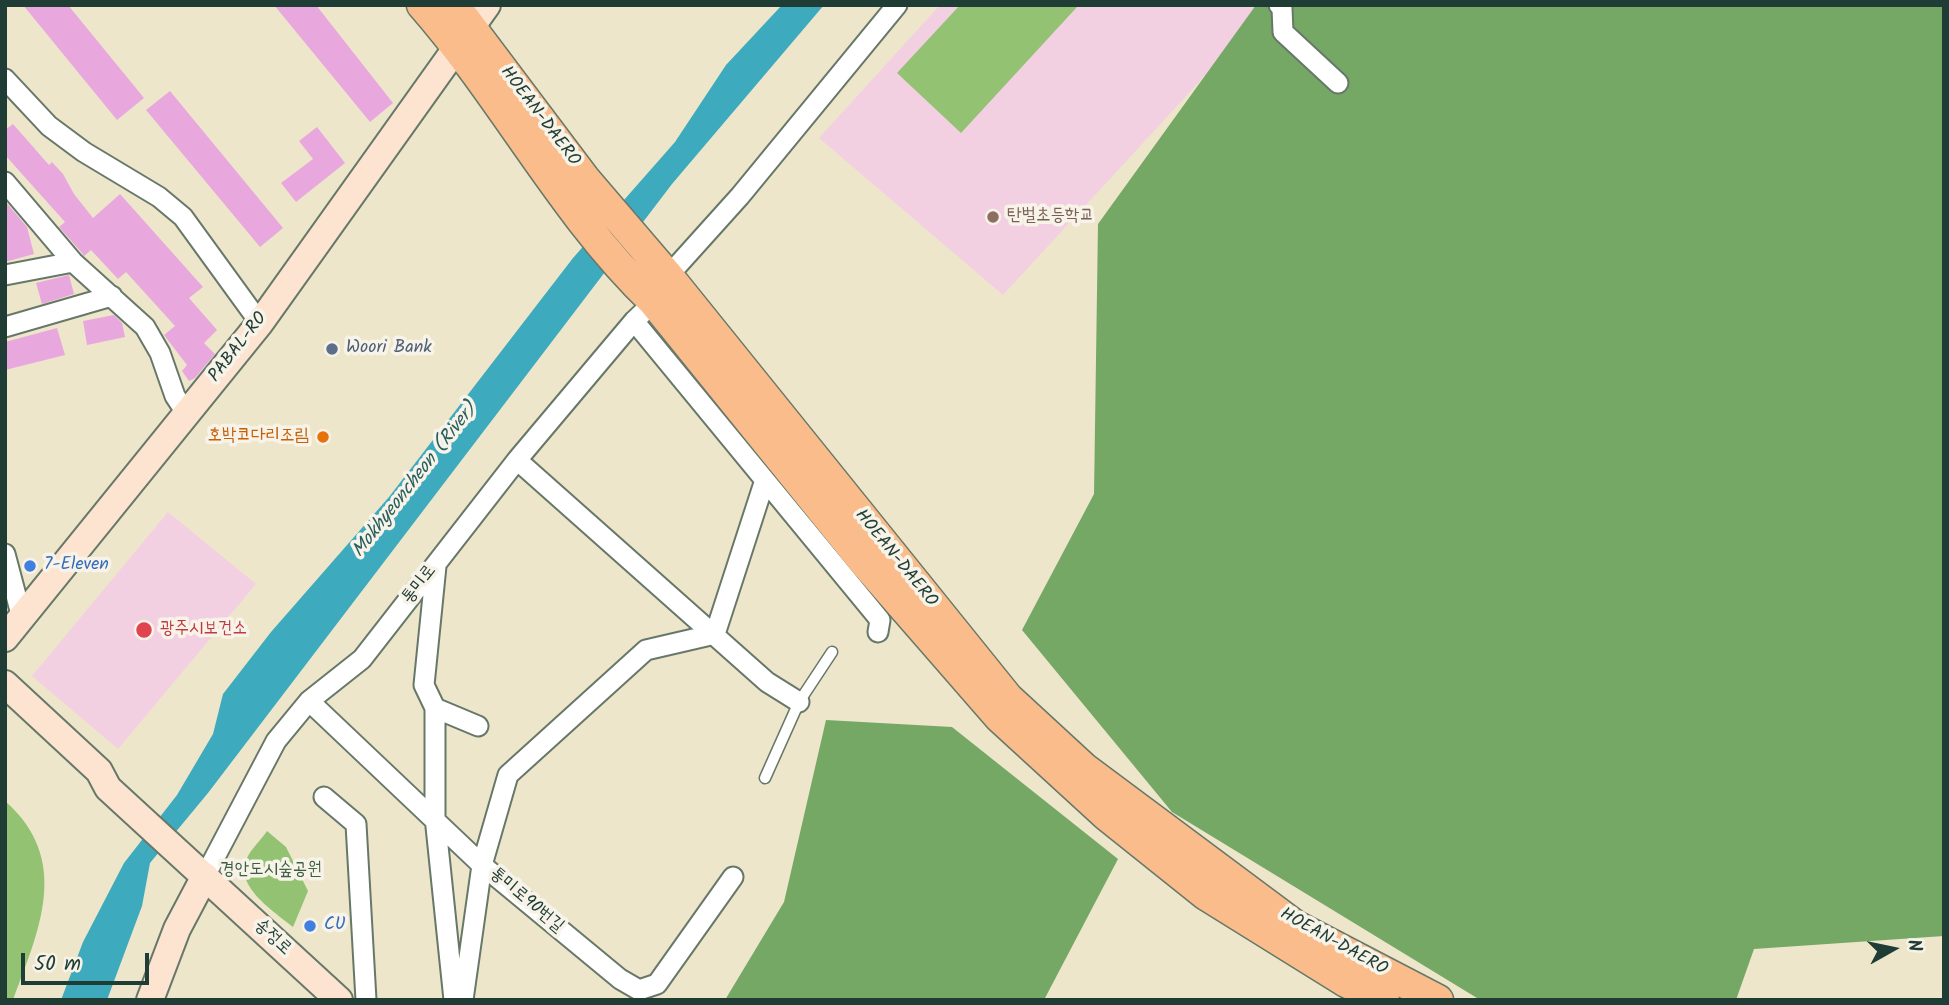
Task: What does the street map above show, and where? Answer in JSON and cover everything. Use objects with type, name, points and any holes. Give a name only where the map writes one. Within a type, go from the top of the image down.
[{"type":"main road","name":"HOEAN-DAERO","points":[[422,5],[468,21],[588,182],[659,265],[1008,698],[1084,768],[1296,926],[1438,1000]]},
{"type":"main road","name":"HOEAN-DAERO","points":[[468,21],[573,211],[632,281],[644,312],[999,717],[1106,815],[1206,895],[1346,982],[1384,1000]]},
{"type":"main road","name":"PABAL-RO","points":[[14,628],[260,323],[468,21]]},
{"type":"main road","points":[[5,684],[99,771],[106,784],[96,784],[5,702]]},
{"type":"main road","name":"송정로","points":[[106,784],[328,996]]},
{"type":"main road","points":[[150,1000],[200,871]]},
{"type":"main road","points":[[165,1000],[200,871]]},
{"type":"street","points":[[659,265],[740,196],[897,5]]},
{"type":"street","points":[[1279,5],[1282,8],[1283,32],[1338,83]]},
{"type":"street","points":[[5,79],[49,126],[84,152],[159,197],[183,217],[260,323]]},
{"type":"street","points":[[5,182],[73,262],[145,327],[160,353],[175,396],[187,414]]},
{"type":"street","points":[[5,275],[73,262]]},
{"type":"street","points":[[5,327],[112,296]]},
{"type":"street","points":[[644,312],[764,483],[862,595],[880,620],[878,632]]},
{"type":"street","name":"통미로","points":[[200,871],[276,741],[309,701],[362,659],[517,460],[644,312]]},
{"type":"street","points":[[517,460],[767,682],[799,702]]},
{"type":"street","points":[[715,634],[764,483]]},
{"type":"street","points":[[5,554],[14,628]]},
{"type":"street","points":[[436,565],[425,685],[435,708],[435,817],[454,1000]]},
{"type":"street","points":[[463,1000],[482,865],[508,775],[646,650],[715,634]]},
{"type":"street","name":"통미로90번길","points":[[309,701],[435,817],[482,865],[620,979],[639,990],[657,984],[733,877]]},
{"type":"street","points":[[435,708],[478,726]]},
{"type":"street","points":[[324,797],[356,824],[366,1000]]},
{"type":"lane","points":[[765,778],[799,702],[832,652]]},
{"type":"lane","points":[[5,693],[106,784]]},
{"type":"shaded area","name":"탄벌초등학교","points":[[940,5],[1270,5],[1003,295],[819,138]]},
{"type":"shaded area","name":"광주시보건소","points":[[168,512],[256,584],[118,749],[32,676]]},
{"type":"green space","points":[[960,5],[1077,7],[961,133],[897,73]]},
{"type":"green space","points":[[1256,5],[1944,5],[1944,936],[1754,949],[1736,1000],[1477,998],[1172,812],[1022,630],[1094,494],[1098,224]]},
{"type":"green space","points":[[826,720],[952,727],[1118,859],[1044,1000],[725,1000],[784,902]]},
{"type":"green space","points":[[5,801],[26,824],[38,847],[44,871],[40,922],[13,1000],[5,1000]]},
{"type":"green space","name":"경안도시숲공원","points":[[267,831],[286,847],[308,891],[293,927],[258,897],[246,878],[244,868],[247,858]]},
{"type":"water","name":"Mokhyeoncheon (River)","points":[[782,5],[824,5],[672,184],[208,793],[150,863],[142,906],[107,1000],[61,1000],[83,942],[124,863],[177,795],[213,734],[223,694],[271,632],[389,497],[573,258],[675,142],[726,65]]},
{"type":"building","points":[[23,5],[68,5],[144,98],[117,120]]},
{"type":"building","points":[[274,5],[316,5],[393,103],[370,122]]},
{"type":"building","points":[[170,91],[283,228],[260,247],[146,110]]},
{"type":"building","points":[[13,124],[49,165],[52,162],[63,174],[74,194],[93,218],[120,194],[203,287],[189,298],[217,330],[204,343],[215,354],[195,378],[189,381],[182,371],[187,365],[164,335],[175,326],[126,272],[118,279],[91,250],[84,256],[59,227],[65,222],[5,155],[5,130]]},
{"type":"building","points":[[317,127],[345,163],[296,202],[281,183],[313,159],[299,141]]},
{"type":"building","points":[[5,201],[27,227],[34,254],[5,262]]},
{"type":"building","points":[[69,275],[74,294],[42,304],[36,283]]},
{"type":"building","points":[[114,315],[122,323],[125,337],[87,345],[83,321]]},
{"type":"building","points":[[57,328],[65,355],[5,370],[5,342]]},
{"type":"place","name":"탄벌초등학교","points":[[993,217]]},
{"type":"place","name":"Woori Bank","points":[[332,349]]},
{"type":"place","name":"호박코다리조림","points":[[323,437]]},
{"type":"place","name":"7-Eleven","points":[[30,566]]},
{"type":"place","name":"광주시보건소","points":[[144,630]]},
{"type":"place","name":"CU","points":[[310,926]]}]
